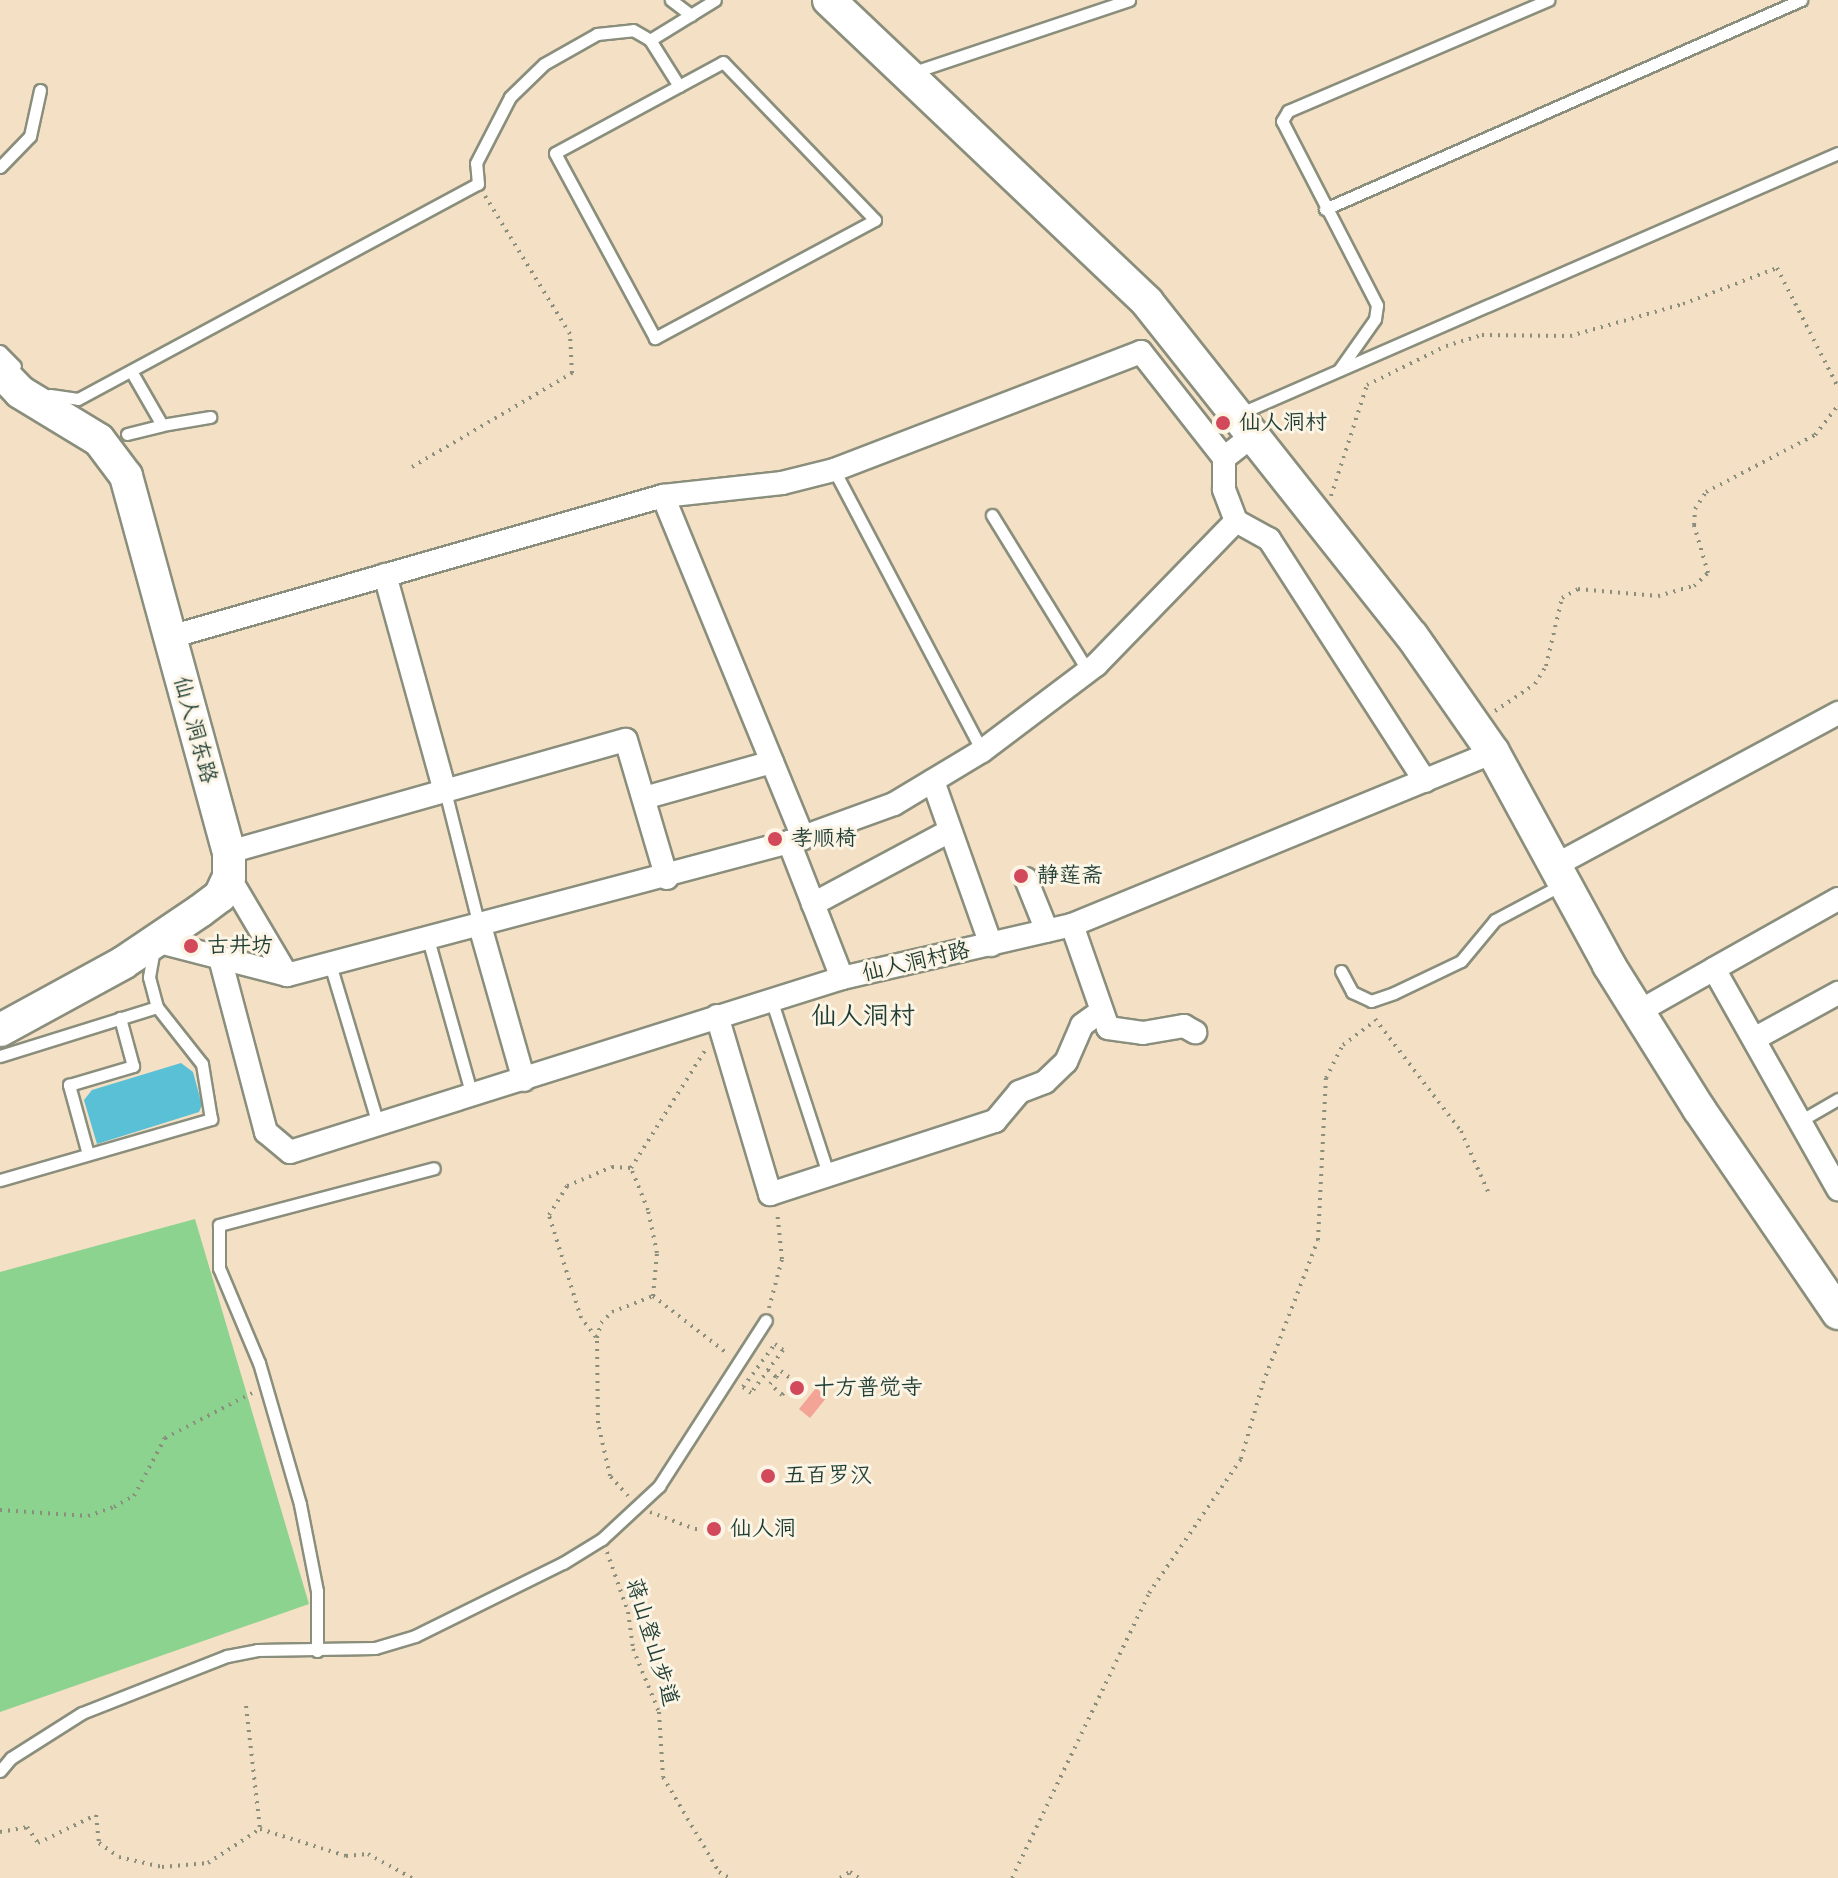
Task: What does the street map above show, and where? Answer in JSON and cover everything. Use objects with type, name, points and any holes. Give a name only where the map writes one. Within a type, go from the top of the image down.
[{"type":"street","points":[[829,0],[911,73],[1147,302],[1321,520],[1476,724],[1638,1012],[1838,1313]]},
{"type":"street","points":[[170,637],[663,496],[782,483],[834,470],[1141,352],[1224,458]]},
{"type":"street","name":"仙人洞东路","points":[[0,371],[20,392],[84,430],[114,455],[126,476],[229,865]]},
{"type":"street","points":[[1245,425],[1224,458],[1224,489],[1236,521],[1269,539],[1425,781]]},
{"type":"street","name":"仙人洞村路","points":[[663,496],[772,762],[813,904],[842,978],[1072,925],[1493,752]]},
{"type":"street","points":[[156,941],[221,962],[287,975],[667,878],[796,840],[894,804],[982,751],[1088,671],[1236,521]]},
{"type":"street","points":[[385,575],[445,791]]},
{"type":"street","points":[[1559,874],[1838,713]]},
{"type":"street","points":[[229,865],[445,791],[626,740],[667,878]]},
{"type":"street","points":[[644,798],[772,762]]},
{"type":"street","points":[[933,781],[991,945]]},
{"type":"street","points":[[813,904],[950,831]]},
{"type":"street","points":[[0,1030],[156,941],[220,896],[229,865]]},
{"type":"street","points":[[229,865],[287,975]]},
{"type":"street","points":[[1026,879],[1047,931]]},
{"type":"street","points":[[1638,1012],[1838,899]]},
{"type":"street","points":[[1072,925],[1108,1028],[1121,1033],[1184,1026],[1195,1032]]},
{"type":"street","points":[[480,926],[524,1080]]},
{"type":"street","points":[[221,962],[266,1132],[279,1147],[290,1152],[379,1128],[524,1080],[719,1024],[771,998],[842,978]]},
{"type":"street","points":[[1714,969],[1838,1188]]},
{"type":"street","points":[[1754,1039],[1838,993]]},
{"type":"street","points":[[719,1024],[770,1194],[829,1178],[995,1121],[1019,1092],[1045,1082],[1066,1062],[1082,1025],[1100,1012]]},
{"type":"lane","points":[[671,0],[691,15]]},
{"type":"lane","points":[[650,40],[715,0]]},
{"type":"lane","points":[[911,73],[1129,0]]},
{"type":"lane","points":[[1339,370],[1375,319],[1377,305],[1287,138],[1282,121],[1288,111],[1548,0]]},
{"type":"lane","points":[[1325,209],[1801,0]]},
{"type":"lane","points":[[0,351],[38,389],[59,400],[78,399],[131,371],[478,184],[476,163],[510,97],[544,64],[597,34],[633,30],[650,40],[679,86]]},
{"type":"lane","points":[[723,62],[875,220],[655,338],[555,153],[679,86],[723,62]]},
{"type":"lane","points":[[0,167],[30,136],[40,90]]},
{"type":"lane","points":[[1245,425],[1339,370],[1838,153]]},
{"type":"lane","points":[[131,371],[162,425]]},
{"type":"lane","points":[[127,434],[210,417]]},
{"type":"lane","points":[[834,470],[982,751]]},
{"type":"lane","points":[[992,515],[1088,671]]},
{"type":"lane","points":[[445,791],[480,926]]},
{"type":"lane","points":[[1341,971],[1352,992],[1371,1001],[1461,961],[1495,920],[1559,874]]},
{"type":"lane","points":[[428,939],[473,1097]]},
{"type":"lane","points":[[0,1180],[211,1119],[202,1064],[157,1007],[149,977],[156,941]]},
{"type":"lane","points":[[330,964],[379,1128]]},
{"type":"lane","points":[[771,998],[829,1178]]},
{"type":"lane","points":[[0,1056],[157,1007]]},
{"type":"lane","points":[[88,1154],[69,1085],[133,1066],[120,1018]]},
{"type":"lane","points":[[1800,1121],[1838,1099]]},
{"type":"lane","points":[[317,1651],[317,1591],[303,1519],[259,1363],[219,1268],[219,1225],[434,1168]]},
{"type":"lane","points":[[0,1771],[11,1758],[82,1713],[227,1656],[257,1650],[375,1648],[415,1636],[563,1563],[602,1539],[637,1508],[684,1454],[766,1320]]},
{"type":"path","points":[[412,467],[572,373],[570,334],[478,184]]},
{"type":"path","points":[[1321,520],[1367,385],[1446,346],[1482,335],[1570,336],[1683,304],[1777,268],[1838,387]]},
{"type":"path","points":[[1476,724],[1535,684],[1546,666],[1562,598],[1578,589],[1658,596],[1694,586],[1708,573],[1694,525],[1695,509],[1706,492],[1815,435],[1838,406]]},
{"type":"path","points":[[1371,1001],[1375,1021],[1461,1131],[1490,1196]]},
{"type":"path","points":[[1012,1878],[1149,1593],[1241,1459],[1263,1383],[1318,1240],[1326,1078],[1343,1045],[1375,1021]]},
{"type":"path","points":[[631,1168],[719,1024]]},
{"type":"path","points":[[597,1338],[581,1318],[549,1215],[567,1186],[612,1167],[631,1168]]},
{"type":"path","points":[[631,1168],[648,1210],[657,1253],[653,1296]]},
{"type":"path","points":[[766,1320],[782,1259],[780,1218],[770,1194]]},
{"type":"path","points":[[653,1296],[612,1312],[601,1323],[597,1338],[598,1423],[610,1476],[637,1508],[695,1529],[714,1529]]},
{"type":"path","points":[[653,1296],[740,1363]]},
{"type":"path","points":[[775,1344],[783,1350],[768,1370],[751,1393],[743,1387],[775,1344]]},
{"type":"path","points":[[0,1510],[88,1516],[134,1496],[165,1438],[252,1394],[259,1363]]},
{"type":"path","points":[[768,1370],[776,1377]]},
{"type":"path","points":[[781,1371],[794,1381],[782,1395],[770,1384],[776,1377],[781,1371]]},
{"type":"path","name":"蒋山登山步道","points":[[602,1539],[628,1612],[633,1649],[659,1712],[663,1777],[719,1872],[730,1878]]},
{"type":"path","points":[[246,1706],[260,1829]]},
{"type":"path","points":[[0,1832],[27,1827],[38,1843],[96,1815],[99,1843],[119,1857],[162,1867],[208,1863],[260,1829]]},
{"type":"path","points":[[260,1829],[346,1856],[368,1854],[412,1878]]},
{"type":"path","points":[[840,1878],[850,1872],[859,1878]]},
{"type":"green space","points":[[195,1219],[309,1604],[0,1712],[0,1272]]},
{"type":"water","points":[[181,1063],[193,1072],[202,1105],[199,1112],[97,1144],[84,1100],[92,1090]]},
{"type":"building","points":[[816,1388],[827,1397],[810,1418],[799,1409]]},
{"type":"place","name":"仙人洞村","points":[[1223,423]]},
{"type":"place","name":"孝顺椅","points":[[775,839]]},
{"type":"place","name":"静莲斋","points":[[1021,876]]},
{"type":"place","name":"古井坊","points":[[191,946]]},
{"type":"place","name":"十方普觉寺","points":[[797,1388]]},
{"type":"place","name":"五百罗汉","points":[[768,1476]]},
{"type":"place","name":"仙人洞","points":[[714,1529]]},
{"type":"district","name":"仙人洞村","points":[[863,1017]]}]
